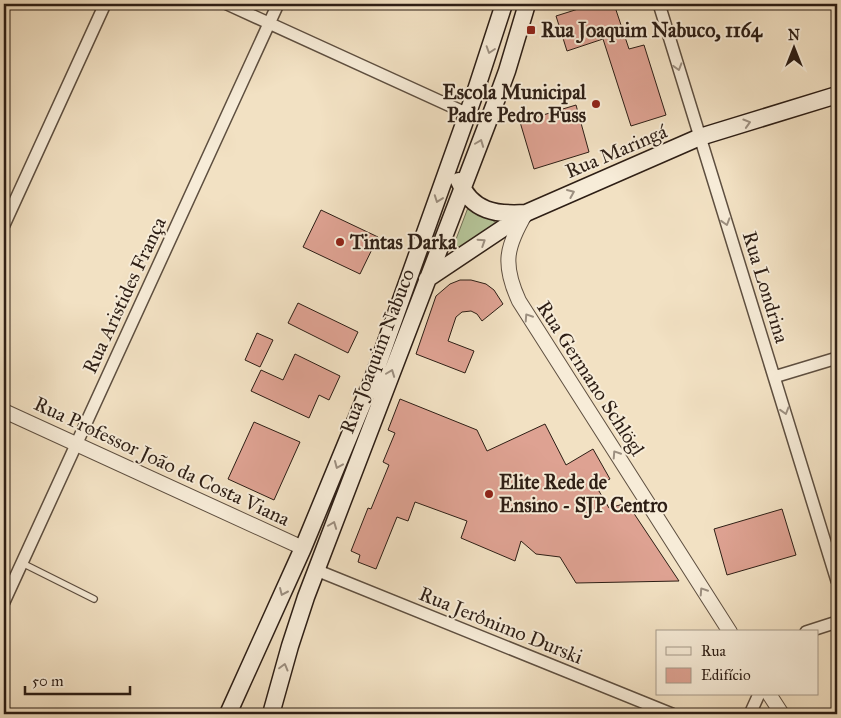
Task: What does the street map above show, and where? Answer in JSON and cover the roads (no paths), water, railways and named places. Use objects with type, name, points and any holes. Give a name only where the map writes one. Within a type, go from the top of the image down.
[{"type":"main road","name":"Rua Joaquim Nabuco","points":[[228,714],[303,548],[372,381],[468,114],[504,4]]},
{"type":"main road","name":"Rua Joaquim Nabuco","points":[[272,714],[296,628],[316,570],[507,71],[527,4]]},
{"type":"main road","name":"Rua Maringá","points":[[427,279],[526,213],[700,138],[837,95]]},
{"type":"main road","points":[[454,153],[455,171],[462,189],[479,206],[508,214],[526,213]]},
{"type":"street","points":[[4,225],[105,4]]},
{"type":"street","points":[[227,4],[468,114]]},
{"type":"street","points":[[266,4],[269,23]]},
{"type":"street","name":"Rua Aristides França","points":[[4,602],[278,4]]},
{"type":"street","name":"Rua Londrina","points":[[659,4],[837,581]]},
{"type":"street","name":"Rua Germano Schlögl","points":[[526,213],[510,244],[508,256],[512,284],[519,301],[729,630]]},
{"type":"street","points":[[774,377],[837,358]]},
{"type":"street","name":"Rua Professor João da Costa Viana","points":[[4,411],[303,548]]},
{"type":"street","name":"Rua Jerônimo Durski","points":[[316,570],[672,714]]},
{"type":"street","points":[[812,630],[837,622]]},
{"type":"street","points":[[750,714],[757,696]]},
{"type":"street","points":[[770,696],[782,714]]},
{"type":"lane","points":[[22,562],[94,599]]},
{"type":"place","name":"Rua Joaquim Nabuco, 1164","points":[[531,30]]},
{"type":"place","name":"Escola Municipal Padre Pedro Fuss","points":[[596,104]]},
{"type":"place","name":"Tintas Darka","points":[[340,242]]},
{"type":"place","name":"Elite Rede de Ensino - SJP Centro","points":[[489,494]]}]
